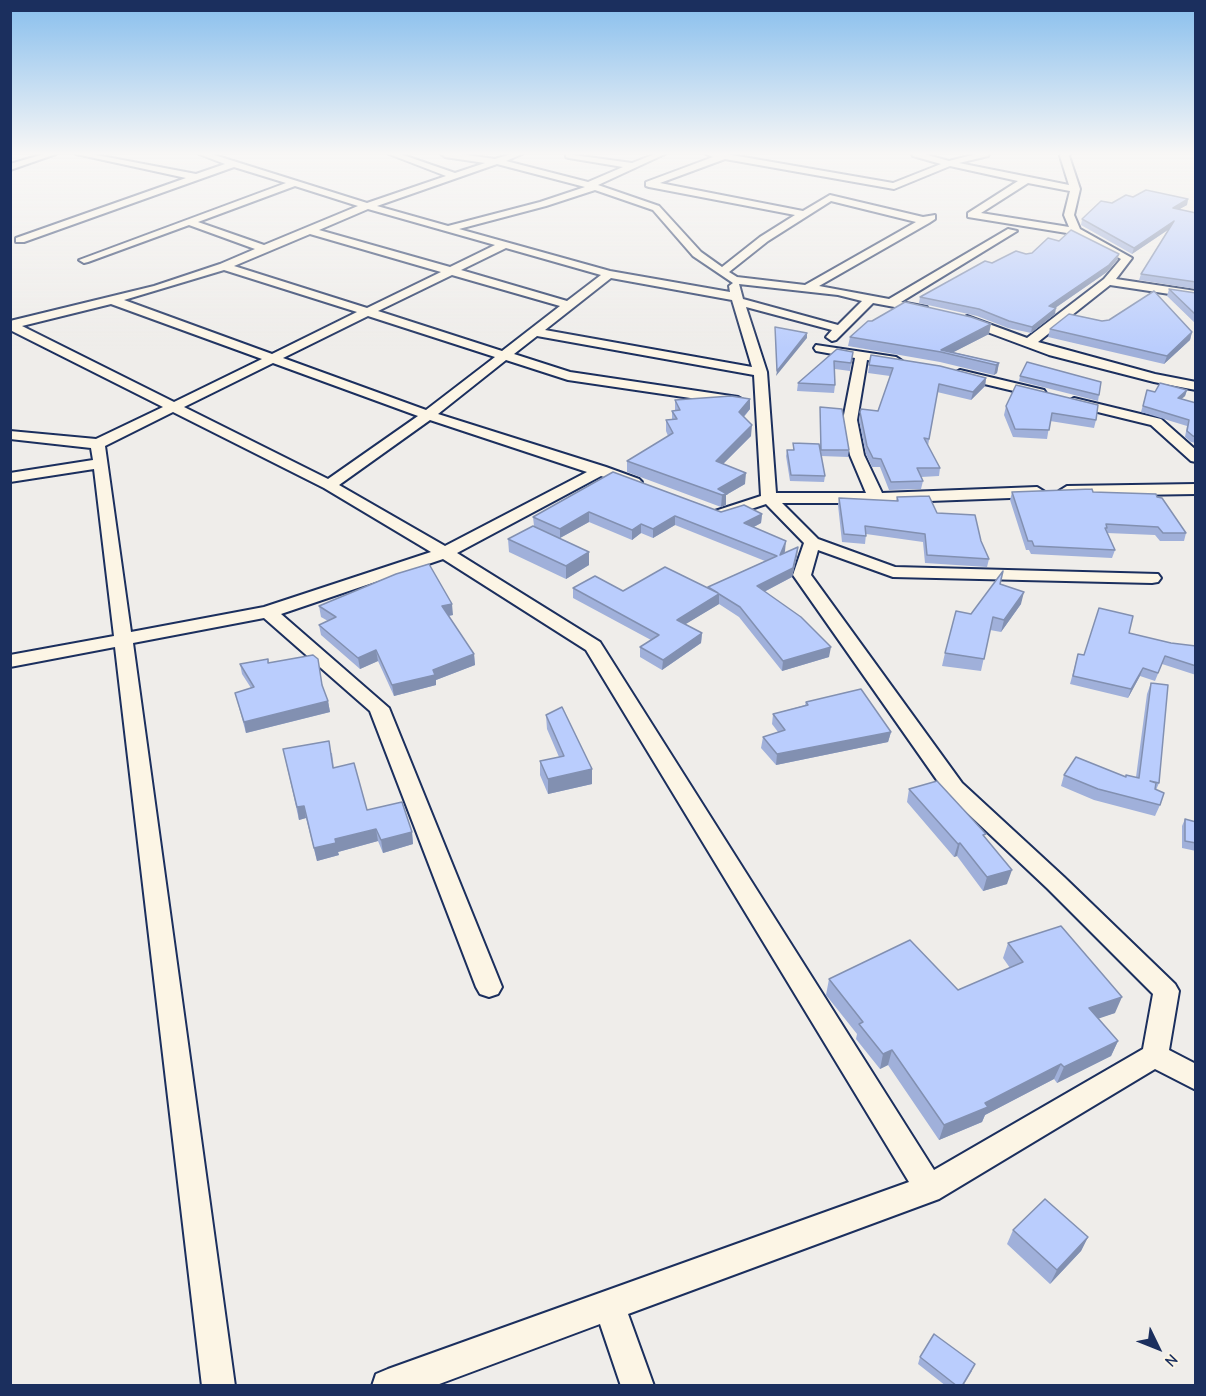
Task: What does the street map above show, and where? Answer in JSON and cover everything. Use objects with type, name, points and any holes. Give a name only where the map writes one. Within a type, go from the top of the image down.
[{"type":"street","points":[[20,240],[78,219]]},
{"type":"street","points":[[84,260],[198,219]]},
{"type":"street","points":[[11,326],[112,300],[224,266],[335,219]]},
{"type":"street","points":[[413,219],[609,274],[737,299],[840,329]]},
{"type":"street","points":[[447,229],[485,219]]},
{"type":"street","points":[[666,219],[697,254],[734,280],[870,299],[932,312]]},
{"type":"street","points":[[722,272],[764,239],[797,219]]},
{"type":"street","points":[[999,219],[1076,231],[1127,258],[1108,281],[1030,342]]},
{"type":"street","points":[[1071,219],[1076,231]]},
{"type":"street","points":[[806,289],[925,220]]},
{"type":"street","points":[[190,222],[264,249]]},
{"type":"street","points":[[309,230],[569,305]]},
{"type":"street","points":[[891,303],[1012,231]]},
{"type":"street","points":[[10,478],[100,453],[173,407],[504,245]]},
{"type":"street","points":[[224,266],[568,376],[761,405]]},
{"type":"street","points":[[329,485],[428,415],[609,274]]},
{"type":"street","points":[[734,280],[737,299],[760,372],[769,498],[812,542],[893,572],[1152,578]]},
{"type":"street","points":[[1108,281],[1196,295]]},
{"type":"street","points":[[1149,287],[1164,303]]},
{"type":"street","points":[[870,299],[816,352],[862,355],[906,363]]},
{"type":"street","points":[[112,300],[428,415],[645,486]]},
{"type":"street","points":[[952,316],[973,321],[1053,351],[1143,375],[1196,386]]},
{"type":"street","points":[[11,326],[329,485],[445,553],[593,646],[929,1189]]},
{"type":"street","points":[[535,332],[760,372]]},
{"type":"street","points":[[862,355],[850,420],[858,455],[876,498]]},
{"type":"street","points":[[950,371],[1156,422],[1196,458]]},
{"type":"street","points":[[10,435],[100,453]]},
{"type":"street","points":[[100,453],[219,1386]]},
{"type":"street","points":[[10,661],[268,612],[445,553],[601,470]]},
{"type":"street","points":[[710,510],[721,514],[769,498],[876,498],[1128,489],[1196,489]]},
{"type":"street","points":[[387,1386],[929,1189],[1155,1055],[1166,991],[1056,883],[954,788],[802,575],[812,542]]},
{"type":"street","points":[[268,612],[379,708],[489,987]]},
{"type":"street","points":[[1155,1055],[1196,1078]]},
{"type":"street","points":[[609,1305],[638,1386]]},
{"type":"building","points":[[1082,219],[1196,219],[1196,282],[1141,274],[1174,221],[1134,248]]},
{"type":"building","points":[[1071,230],[1119,254],[1109,265],[1049,306],[1056,308],[1032,327],[979,309],[920,297],[985,261],[992,263],[1016,251],[1032,253],[1048,238],[1059,241]]},
{"type":"building","points":[[1169,289],[1196,293],[1196,315]]},
{"type":"building","points":[[1154,291],[1192,332],[1167,356],[1050,329],[1069,314],[1102,321],[1109,320]]},
{"type":"building","points":[[905,302],[971,317],[991,324],[941,350],[999,363],[996,365],[941,352],[850,337],[868,321],[872,321]]},
{"type":"building","points":[[775,327],[807,333],[777,371]]},
{"type":"building","points":[[837,349],[853,352],[851,363],[834,361],[835,385],[798,383]]},
{"type":"building","points":[[871,355],[940,366],[986,378],[973,392],[939,384],[929,439],[924,438],[940,468],[917,468],[923,481],[891,482],[881,459],[873,458],[867,446],[861,409],[878,411],[893,368],[869,365]]},
{"type":"building","points":[[1027,362],[1101,382],[1099,395],[1020,376]]},
{"type":"building","points":[[1160,383],[1187,390],[1178,398],[1196,403],[1196,437],[1187,431],[1189,420],[1143,406],[1147,390],[1155,392]]},
{"type":"building","points":[[1016,385],[1098,405],[1096,420],[1052,413],[1049,430],[1015,429],[1006,406]]},
{"type":"building","points":[[731,396],[750,399],[739,412],[752,425],[716,461],[746,473],[718,489],[727,494],[722,495],[627,461],[673,433],[666,420],[677,419],[672,411],[680,410],[675,400]]},
{"type":"building","points":[[820,407],[842,409],[849,450],[821,450]]},
{"type":"building","points":[[793,443],[819,444],[825,476],[791,475],[787,450],[794,450]]},
{"type":"building","points":[[613,472],[721,512],[744,505],[762,514],[744,523],[786,541],[780,555],[798,547],[793,568],[757,586],[801,617],[831,647],[783,661],[740,607],[719,594],[677,620],[702,633],[663,660],[640,647],[659,635],[573,588],[595,576],[623,591],[665,567],[718,593],[708,587],[777,556],[675,516],[653,529],[641,524],[632,530],[589,512],[560,529],[533,517]]},
{"type":"building","points":[[1092,489],[1093,492],[1156,494],[1157,497],[1162,498],[1186,533],[1163,533],[1158,527],[1106,524],[1107,528],[1105,528],[1115,550],[1034,546],[1032,541],[1028,541],[1012,492]]},
{"type":"building","points":[[929,496],[937,513],[975,515],[981,541],[989,559],[927,555],[925,534],[865,526],[866,536],[844,534],[839,498],[898,501],[897,497]]},
{"type":"building","points":[[533,526],[589,552],[566,566],[508,539]]},
{"type":"building","points":[[429,564],[452,604],[442,606],[474,654],[433,670],[435,675],[392,685],[376,650],[358,658],[319,625],[336,617],[319,606],[396,574]]},
{"type":"building","points":[[1003,571],[1000,584],[1024,592],[1004,620],[993,617],[984,659],[945,653],[956,611],[971,614]]},
{"type":"building","points":[[1099,608],[1133,616],[1129,633],[1171,643],[1196,646],[1196,666],[1165,656],[1158,673],[1143,668],[1131,689],[1073,676],[1078,654],[1084,655]]},
{"type":"building","points":[[313,655],[318,659],[322,685],[328,701],[244,722],[235,693],[254,687],[240,664],[268,659],[268,663]]},
{"type":"building","points":[[1151,683],[1168,685],[1159,783],[1150,781],[1156,783],[1155,789],[1164,793],[1160,805],[1098,789],[1064,775],[1076,757],[1126,777],[1126,775],[1139,778]]},
{"type":"building","points":[[861,689],[891,732],[777,754],[763,737],[785,730],[773,714],[808,705],[806,702]]},
{"type":"building","points":[[562,707],[592,769],[548,779],[540,761],[564,756],[546,715]]},
{"type":"building","points":[[329,741],[333,768],[354,763],[367,810],[402,802],[412,832],[381,840],[376,829],[335,839],[336,843],[314,848],[304,806],[297,807],[283,749]]},
{"type":"building","points":[[937,781],[986,834],[983,835],[1012,870],[987,877],[960,843],[958,844],[909,789]]},
{"type":"building","points":[[1185,819],[1196,822],[1196,843],[1185,841]]},
{"type":"building","points":[[1061,926],[1122,997],[1089,1008],[1118,1041],[1064,1067],[1061,1064],[985,1103],[988,1107],[944,1125],[892,1050],[883,1054],[859,1024],[863,1022],[829,979],[910,940],[958,990],[1023,962],[1008,943]]},
{"type":"building","points":[[1045,1199],[1088,1237],[1057,1270],[1013,1230]]},
{"type":"building","points":[[934,1334],[975,1364],[962,1386],[957,1386],[920,1357]]}]
